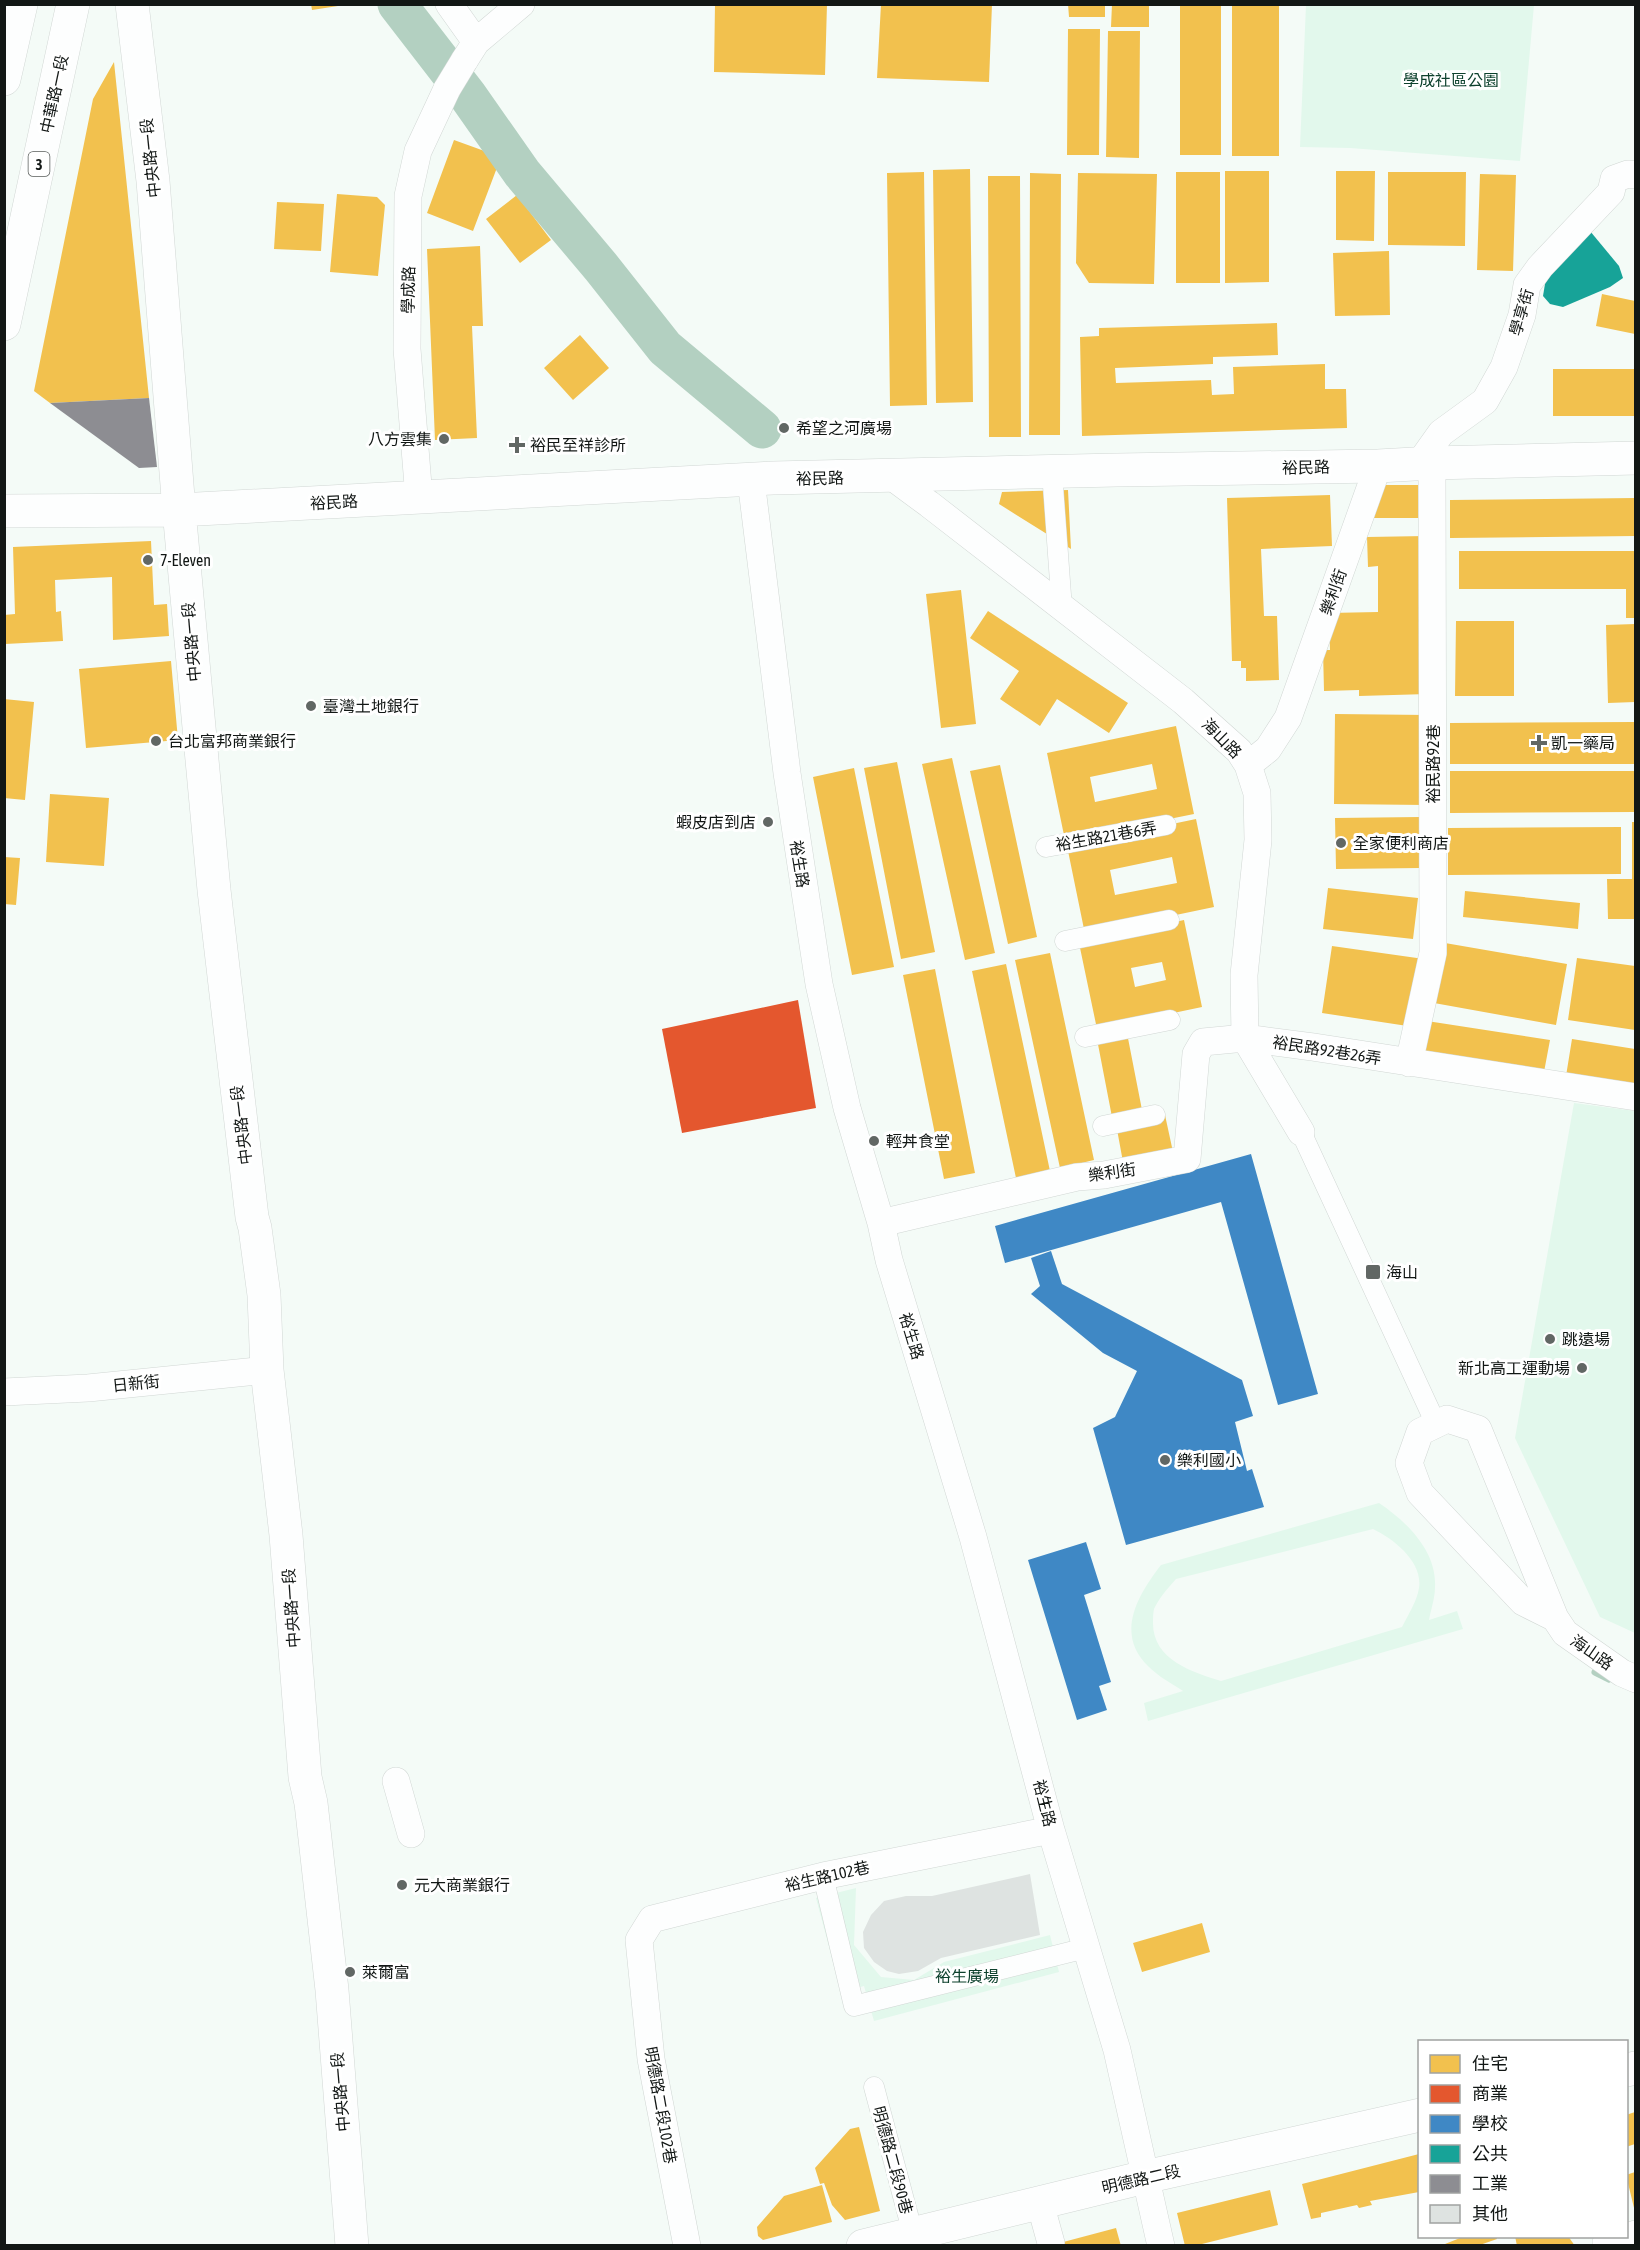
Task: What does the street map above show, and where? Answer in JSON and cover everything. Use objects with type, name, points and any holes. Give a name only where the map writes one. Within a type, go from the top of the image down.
[{"type":"street","points":[[4,79],[21,4]]},
{"type":"street","name":"中華路一段","points":[[4,324],[74,4]]},
{"type":"street","name":"中央路一段","points":[[132,4],[153,181],[179,510],[214,890],[252,1217],[264,1295],[267,1370],[286,1535],[305,1777],[311,1803],[332,1990],[352,2246]]},
{"type":"street","points":[[449,4],[470,52],[521,4]]},
{"type":"street","name":"學成路","points":[[418,498],[407,348],[408,196],[418,151],[447,89],[470,52]]},
{"type":"street","name":"學享街","points":[[1425,463],[1441,433],[1485,401],[1508,357],[1522,315],[1527,285],[1540,267],[1611,192],[1614,179],[1628,174],[1635,175]]},
{"type":"street","name":"裕民路","points":[[4,511],[179,510],[751,480],[1635,458]]},
{"type":"street","name":"裕民路92巷","points":[[1409,1063],[1433,953],[1425,463]]},
{"type":"street","name":"樂利街","points":[[1248,765],[1268,749],[1288,718],[1378,466]]},
{"type":"street","points":[[1052,472],[1062,609]]},
{"type":"street","name":"海山路","points":[[891,476],[1183,701],[1239,751],[1248,765],[1257,793],[1258,840],[1244,975],[1245,1038],[1301,1132]]},
{"type":"street","name":"裕生路","points":[[751,480],[787,773],[819,984],[847,1108],[881,1222],[889,1260],[981,1568],[1051,1830],[1117,2050],[1161,2246]]},
{"type":"street","name":"裕生路21巷6弄","points":[[1046,847],[1166,825]]},
{"type":"street","points":[[1065,941],[1169,920]]},
{"type":"street","points":[[1085,1037],[1170,1020]]},
{"type":"street","name":"樂利街","points":[[881,1222],[1077,1177],[1104,1175],[1187,1159],[1196,1054],[1203,1042],[1245,1038]]},
{"type":"street","name":"裕民路92巷26弄","points":[[1245,1038],[1635,1097]]},
{"type":"street","points":[[1103,1126],[1155,1115]]},
{"type":"street","points":[[1301,1132],[1436,1424]]},
{"type":"street","name":"日新街","points":[[4,1392],[88,1388],[267,1370]]},
{"type":"street","points":[[1447,1419],[1478,1429],[1555,1618],[1523,1602],[1420,1493],[1409,1463],[1420,1432],[1447,1419]]},
{"type":"street","name":"海山路","points":[[1555,1618],[1564,1633],[1622,1673],[1635,1679]]},
{"type":"street","points":[[396,1781],[411,1834]]},
{"type":"street","name":"裕生路102巷","points":[[641,1964],[639,1940],[652,1919],[823,1876],[1051,1830]]},
{"type":"street","points":[[823,1876],[854,2006],[1086,1948]]},
{"type":"street","name":"明德路二段102巷","points":[[641,1964],[651,2059],[687,2246]]},
{"type":"street","name":"明德路二段90巷","points":[[874,2087],[913,2234]]},
{"type":"street","name":"明德路二段","points":[[862,2246],[1145,2177],[1418,2115]]},
{"type":"street","points":[[1040,2204],[1051,2243]]},
{"type":"street","points":[[1606,2243],[1622,2238]]},
{"type":"green space","name":"學成社區公園","points":[[1306,5],[1534,5],[1520,161],[1350,148],[1300,147]]},
{"type":"green space","name":"新北高工運動場","points":[[1574,1103],[1635,1111],[1635,1633],[1600,1617],[1515,1438]]},
{"type":"green space","points":[[1379,1503],[1410,1528],[1431,1561],[1435,1587],[1429,1620],[1457,1611],[1463,1629],[1148,1721],[1144,1703],[1183,1691],[1149,1667],[1133,1641],[1131,1628],[1133,1615],[1144,1589],[1161,1565]],"holes":[[[1373,1529],[1390,1539],[1405,1552],[1412,1561],[1419,1578],[1416,1598],[1402,1627],[1221,1681],[1176,1663],[1160,1646],[1155,1636],[1154,1609],[1176,1579]]]},
{"type":"green space","name":"裕生廣場","points":[[856,1888],[854,1945],[881,1977],[914,1980],[944,1962],[1050,1935],[1059,1972],[874,2021],[864,1986],[841,1992],[816,1898]]},
{"type":"building: 住宅","points":[[311,4],[338,4],[338,6],[312,10]]},
{"type":"building: 住宅","points":[[715,4],[827,4],[825,75],[714,72]]},
{"type":"building: 住宅","points":[[881,4],[992,4],[989,82],[877,78]]},
{"type":"building: 住宅","points":[[1068,4],[1105,4],[1105,17],[1069,17]]},
{"type":"building: 住宅","points":[[1112,4],[1149,4],[1149,27],[1111,27]]},
{"type":"building: 住宅","points":[[1232,4],[1279,4],[1279,156],[1232,156]]},
{"type":"building: 住宅","points":[[1180,5],[1221,5],[1221,155],[1180,155]]},
{"type":"building: 住宅","points":[[1068,29],[1100,29],[1099,155],[1067,155]]},
{"type":"building: 住宅","points":[[1108,31],[1140,31],[1139,158],[1106,157]]},
{"type":"building: 住宅","points":[[114,62],[149,398],[50,403],[34,391],[93,99]]},
{"type":"building: 住宅","points":[[454,140],[501,157],[473,231],[427,213]]},
{"type":"building: 住宅","points":[[970,169],[973,402],[936,403],[933,170]]},
{"type":"building: 住宅","points":[[1225,171],[1269,171],[1269,282],[1225,283]]},
{"type":"building: 住宅","points":[[1336,171],[1375,171],[1374,241],[1336,240]]},
{"type":"building: 住宅","points":[[924,172],[927,405],[890,406],[887,173]]},
{"type":"building: 住宅","points":[[1176,172],[1220,172],[1220,283],[1176,283]]},
{"type":"building: 住宅","points":[[1388,172],[1466,172],[1465,246],[1388,245]]},
{"type":"building: 住宅","points":[[1030,173],[1061,174],[1060,435],[1029,435]]},
{"type":"building: 住宅","points":[[1078,173],[1157,174],[1154,284],[1089,283],[1076,263]]},
{"type":"building: 住宅","points":[[1480,174],[1516,175],[1513,271],[1477,270]]},
{"type":"building: 住宅","points":[[988,176],[1020,176],[1021,437],[989,437]]},
{"type":"building: 住宅","points":[[337,194],[377,197],[385,205],[378,276],[330,272]]},
{"type":"building: 住宅","points":[[517,195],[551,240],[520,263],[486,219]]},
{"type":"building: 住宅","points":[[277,202],[324,204],[321,251],[274,249]]},
{"type":"building: 住宅","points":[[480,246],[483,326],[472,326],[477,438],[435,440],[427,249]]},
{"type":"building: 住宅","points":[[1389,251],[1390,315],[1335,316],[1333,253]]},
{"type":"building: 住宅","points":[[1602,294],[1635,301],[1635,334],[1596,326]]},
{"type":"building: 住宅","points":[[1277,323],[1278,355],[1213,357],[1213,364],[1115,368],[1116,383],[1211,380],[1212,395],[1234,394],[1233,367],[1325,364],[1325,389],[1346,389],[1347,428],[1082,436],[1080,337],[1099,336],[1099,328]]},
{"type":"building: 住宅","points":[[580,335],[609,368],[573,400],[544,368]]},
{"type":"building: 住宅","points":[[1553,369],[1635,369],[1635,416],[1553,416]]},
{"type":"building: 住宅","points":[[1370,485],[1424,485],[1424,518],[1370,518]]},
{"type":"building: 住宅","points":[[1068,490],[1071,549],[999,504],[1002,492]]},
{"type":"building: 住宅","points":[[1330,495],[1332,546],[1261,549],[1264,616],[1277,616],[1279,680],[1246,681],[1246,668],[1241,668],[1241,661],[1232,661],[1227,498]]},
{"type":"building: 住宅","points":[[1635,498],[1635,536],[1450,538],[1450,500]]},
{"type":"building: 住宅","points":[[1426,536],[1428,694],[1359,696],[1359,690],[1324,691],[1323,650],[1330,650],[1329,613],[1378,612],[1378,566],[1368,567],[1367,537]]},
{"type":"building: 住宅","points":[[151,541],[154,605],[167,604],[169,636],[113,640],[112,577],[55,580],[56,612],[61,611],[63,641],[5,644],[4,615],[15,614],[13,547]]},
{"type":"building: 住宅","points":[[1459,551],[1635,551],[1635,618],[1626,618],[1626,589],[1459,589]]},
{"type":"building: 住宅","points":[[961,590],[976,724],[941,728],[926,594]]},
{"type":"building: 住宅","points":[[988,611],[1128,703],[1109,733],[1057,699],[1040,726],[1000,699],[1019,671],[970,638]]},
{"type":"building: 住宅","points":[[1456,621],[1514,621],[1514,696],[1455,696]]},
{"type":"building: 住宅","points":[[1635,624],[1635,702],[1608,703],[1606,625]]},
{"type":"building: 住宅","points":[[171,661],[178,740],[86,748],[79,669]]},
{"type":"building: 住宅","points":[[4,699],[34,702],[25,800],[4,798]]},
{"type":"building: 住宅","points":[[1335,714],[1427,715],[1426,805],[1334,804]]},
{"type":"building: 住宅","points":[[1635,722],[1635,764],[1450,764],[1450,723]]},
{"type":"building: 住宅","points":[[1176,726],[1194,814],[1065,840],[1047,753]],"holes":[[[1152,764],[1157,789],[1095,802],[1090,777]]]},
{"type":"building: 住宅","points":[[952,758],[995,953],[965,960],[922,764]]},
{"type":"building: 住宅","points":[[897,762],[935,952],[901,959],[864,768]]},
{"type":"building: 住宅","points":[[1000,765],[1037,937],[1008,944],[970,771]]},
{"type":"building: 住宅","points":[[854,768],[894,967],[852,975],[813,777]]},
{"type":"building: 住宅","points":[[1450,771],[1635,771],[1635,812],[1450,813]]},
{"type":"building: 住宅","points":[[50,794],[109,798],[104,866],[46,862]]},
{"type":"building: 住宅","points":[[1420,817],[1420,868],[1336,869],[1335,818]]},
{"type":"building: 住宅","points":[[1196,819],[1214,907],[1085,934],[1067,846]],"holes":[[[1172,857],[1177,883],[1115,895],[1110,870]]]},
{"type":"building: 住宅","points":[[1632,822],[1635,822],[1635,919],[1608,919],[1607,879],[1632,879]]},
{"type":"building: 住宅","points":[[1621,827],[1621,874],[1448,875],[1448,828]]},
{"type":"building: 住宅","points":[[4,857],[20,858],[16,905],[4,904]]},
{"type":"building: 住宅","points":[[1328,888],[1418,898],[1413,939],[1323,929]]},
{"type":"building: 住宅","points":[[1465,891],[1580,903],[1578,929],[1463,917]]},
{"type":"building: 住宅","points":[[1184,920],[1202,1007],[1097,1029],[1079,943]],"holes":[[[1162,962],[1166,980],[1135,987],[1131,968]]]},
{"type":"building: 住宅","points":[[1445,943],[1567,964],[1556,1025],[1434,1003]]},
{"type":"building: 住宅","points":[[1332,946],[1424,959],[1414,1027],[1322,1013]]},
{"type":"building: 住宅","points":[[1050,953],[1094,1160],[1060,1168],[1015,960]]},
{"type":"building: 住宅","points":[[1577,958],[1635,966],[1635,1030],[1568,1020]]},
{"type":"building: 住宅","points":[[1006,964],[1050,1171],[1016,1178],[972,971]]},
{"type":"building: 住宅","points":[[935,969],[975,1173],[944,1179],[903,975]]},
{"type":"building: 住宅","points":[[1427,1021],[1550,1040],[1544,1072],[1422,1053]]},
{"type":"building: 住宅","points":[[1126,1028],[1142,1110],[1112,1117],[1096,1034]]},
{"type":"building: 住宅","points":[[1572,1039],[1635,1049],[1635,1087],[1566,1076]]},
{"type":"building: 住宅","points":[[1165,1115],[1173,1152],[1123,1162],[1116,1124]]},
{"type":"building: 住宅","points":[[1202,1923],[1210,1952],[1142,1972],[1133,1943]]},
{"type":"building: 住宅","points":[[1635,2112],[1635,2144],[1628,2146],[1628,2114]]},
{"type":"building: 住宅","points":[[859,2127],[880,2211],[845,2220],[832,2205],[824,2183],[820,2184],[815,2168],[850,2129]]},
{"type":"building: 住宅","points":[[1418,2154],[1418,2192],[1370,2201],[1372,2205],[1359,2208],[1357,2205],[1321,2213],[1321,2217],[1311,2219],[1302,2184]]},
{"type":"building: 住宅","points":[[1635,2172],[1635,2212],[1628,2183],[1628,2174]]},
{"type":"building: 住宅","points":[[822,2185],[832,2222],[763,2240],[758,2236],[757,2227],[784,2196]]},
{"type":"building: 住宅","points":[[1270,2190],[1278,2225],[1194,2246],[1185,2246],[1177,2213]]},
{"type":"building: 住宅","points":[[1116,2228],[1121,2246],[1052,2246],[1052,2245]]},
{"type":"building: 住宅","points":[[1460,2238],[1497,2239],[1477,2246],[1440,2246]]},
{"type":"building: 住宅","points":[[1515,2238],[1569,2238],[1575,2246],[1517,2246]]},
{"type":"building: 商業","points":[[798,1000],[816,1108],[682,1133],[662,1029]]},
{"type":"building: 學校","points":[[1251,1154],[1318,1394],[1278,1405],[1221,1202],[1005,1263],[995,1226]]},
{"type":"building: 學校","points":[[1051,1251],[1062,1284],[1242,1380],[1253,1416],[1235,1422],[1247,1471],[1252,1469],[1264,1507],[1126,1545],[1093,1428],[1115,1417],[1137,1371],[1103,1353],[1031,1294],[1040,1286],[1031,1258]]},
{"type":"building: 學校","points":[[1086,1542],[1101,1589],[1084,1595],[1111,1682],[1099,1686],[1107,1710],[1077,1720],[1028,1560]]},
{"type":"building: 公共","points":[[1590,231],[1619,266],[1623,278],[1610,287],[1563,307],[1550,304],[1543,296],[1546,278]]},
{"type":"building: 工業","points":[[149,398],[157,467],[139,468],[50,403]]},
{"type":"building: 其他","points":[[1030,1874],[1040,1935],[941,1958],[918,1971],[899,1974],[887,1971],[874,1962],[864,1948],[863,1932],[871,1915],[884,1901],[906,1896],[932,1896]]},
{"type":"waterway","points":[[397,4],[468,96],[522,173],[665,348],[762,429]]},
{"type":"waterway","points":[[1595,1672],[1609,1679]]},
{"type":"place","name":"希望之河廣場","points":[[784,428]]},
{"type":"place","name":"八方雲集","points":[[444,439]]},
{"type":"place","name":"裕民至祥診所","points":[[517,445]]},
{"type":"place","name":"7-Eleven","points":[[148,560]]},
{"type":"place","name":"臺灣土地銀行","points":[[311,706]]},
{"type":"place","name":"台北富邦商業銀行","points":[[156,741]]},
{"type":"place","name":"凱一藥局","points":[[1539,743]]},
{"type":"place","name":"蝦皮店到店","points":[[768,822]]},
{"type":"place","name":"全家便利商店","points":[[1341,843]]},
{"type":"place","name":"輕丼食堂","points":[[874,1141]]},
{"type":"place","name":"海山","points":[[1373,1272]]},
{"type":"place","name":"跳遠場","points":[[1550,1339]]},
{"type":"place","name":"新北高工運動場","points":[[1582,1368]]},
{"type":"place","name":"樂利國小","points":[[1165,1460]]},
{"type":"place","name":"元大商業銀行","points":[[402,1885]]},
{"type":"place","name":"萊爾富","points":[[350,1972]]}]
